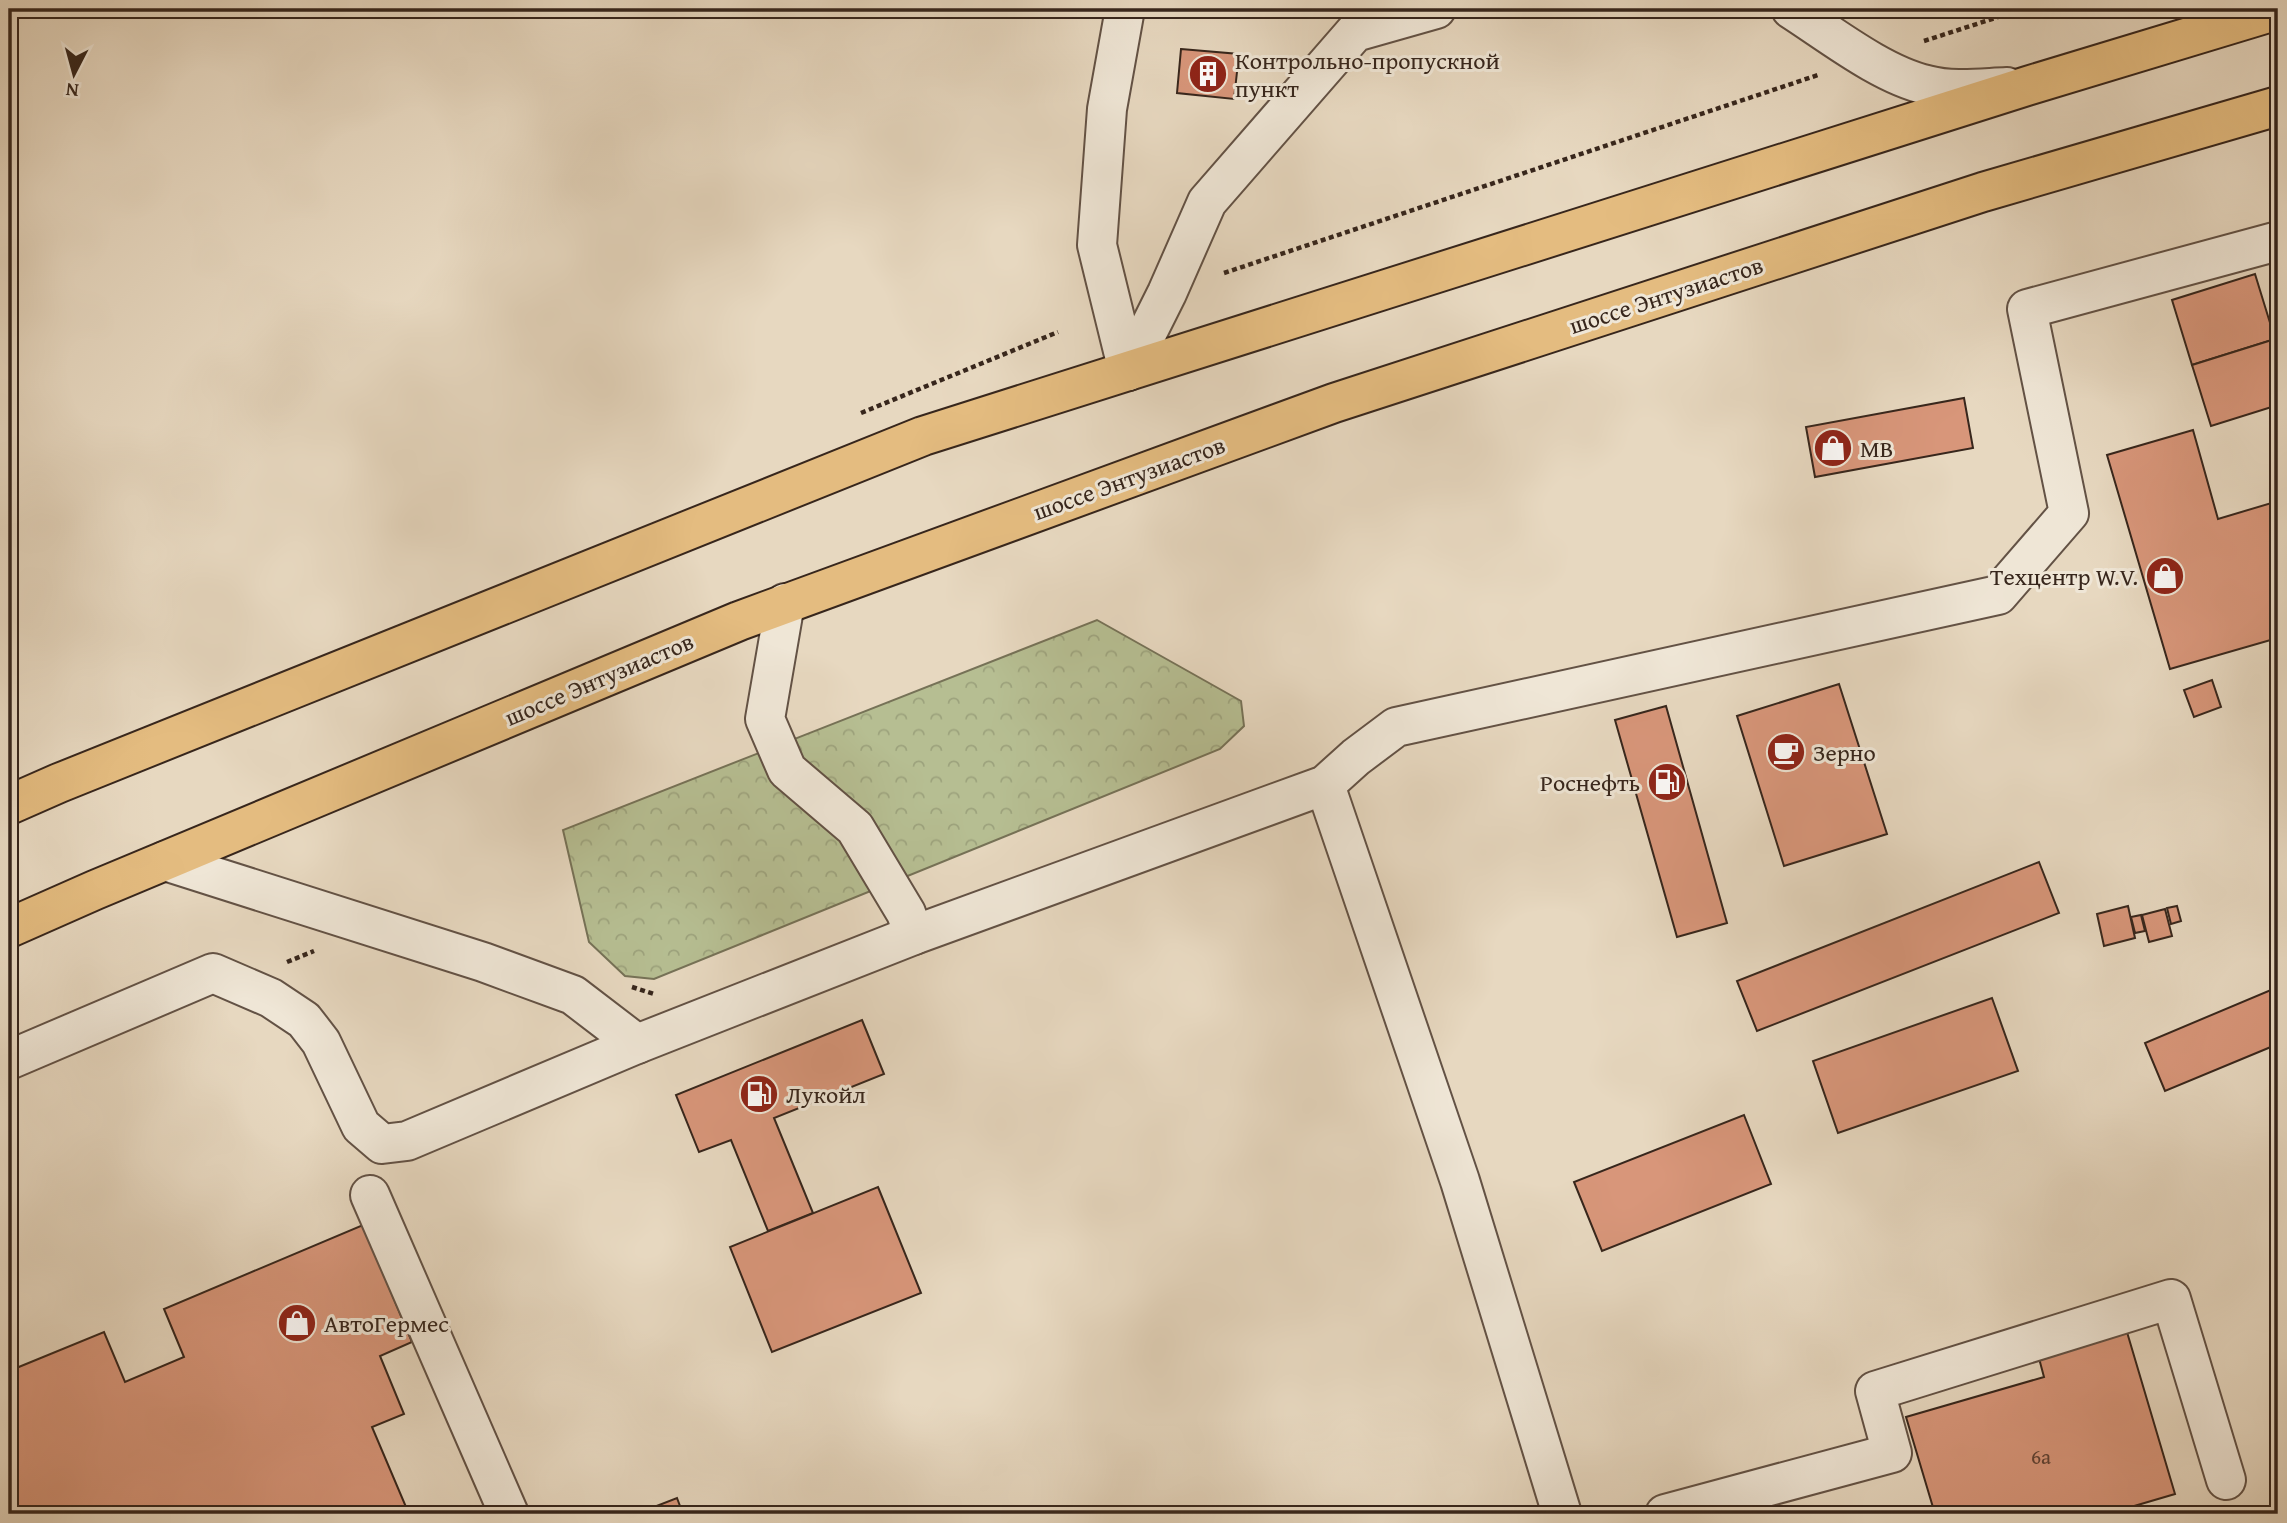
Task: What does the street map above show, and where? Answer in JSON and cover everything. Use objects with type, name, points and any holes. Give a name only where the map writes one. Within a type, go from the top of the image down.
[{"type":"highway","points":[[9,805],[923,436],[2027,86],[2278,10]]},
{"type":"highway","name":"шоссе Энтузиастов","points":[[9,928],[714,631],[1334,403],[1983,192],[2278,107]]},
{"type":"street","points":[[1125,9],[1107,109],[1097,246],[1129,371]]},
{"type":"street","points":[[1129,371],[1207,202],[1355,32],[1436,9]]},
{"type":"street","points":[[1791,9],[1868,58],[1926,85],[1977,89],[2027,86]]},
{"type":"street","points":[[9,1060],[214,973],[271,998],[304,1020],[321,1042],[360,1126],[382,1144],[407,1142],[636,1044],[914,935],[1325,785],[1395,727],[1998,595],[2069,513],[2026,309],[2278,241]]},
{"type":"street","points":[[786,604],[765,719],[787,770],[855,828],[906,913],[914,935]]},
{"type":"street","points":[[1325,785],[1460,1181],[1562,1514]]},
{"type":"street","points":[[165,861],[483,962],[573,995],[636,1044]]},
{"type":"street","points":[[370,1195],[509,1514]]},
{"type":"street","points":[[1665,1514],[1892,1453],[1875,1391],[2171,1299],[2226,1480]]},
{"type":"path","points":[[1914,44],[2023,9]]},
{"type":"path","points":[[1224,273],[1830,71]]},
{"type":"green space","points":[[1097,620],[1241,701],[1244,726],[1220,749],[654,979],[625,976],[589,942],[563,830]]},
{"type":"building","name":"Контрольно-пропускной пункт","points":[[1181,49],[1239,54],[1234,99],[1177,93]]},
{"type":"building","points":[[2255,274],[2275,339],[2192,365],[2172,300]]},
{"type":"building","points":[[2275,339],[2278,351],[2278,405],[2211,426],[2192,365]]},
{"type":"building","points":[[1964,398],[1973,448],[1815,477],[1806,427]]},
{"type":"building","points":[[2193,430],[2218,519],[2278,501],[2278,656],[2274,639],[2170,669],[2107,455]]},
{"type":"building","points":[[2212,680],[2221,707],[2194,717],[2184,690]]},
{"type":"building","points":[[1839,684],[1887,834],[1784,866],[1737,716]]},
{"type":"building","points":[[1666,706],[1727,923],[1677,937],[1615,720]]},
{"type":"building","points":[[2039,862],[2059,913],[1757,1031],[1737,981]]},
{"type":"building","points":[[2128,906],[2135,938],[2104,946],[2097,914]]},
{"type":"building","points":[[2177,906],[2181,921],[2171,924],[2167,908]]},
{"type":"building","points":[[2165,909],[2172,936],[2149,942],[2142,915]]},
{"type":"building","points":[[2141,915],[2145,931],[2135,933],[2131,917]]},
{"type":"building","points":[[2278,987],[2278,1044],[2165,1091],[2145,1043]]},
{"type":"building","points":[[1992,998],[2018,1071],[1838,1133],[1813,1061]]},
{"type":"building","points":[[862,1020],[884,1074],[774,1118],[813,1213],[768,1231],[731,1140],[699,1152],[676,1095]]},
{"type":"building","points":[[1744,1115],[1771,1184],[1602,1251],[1574,1182]]},
{"type":"building","points":[[878,1187],[921,1293],[772,1352],[730,1247]]},
{"type":"building","points":[[363,1225],[412,1342],[380,1356],[404,1414],[372,1427],[409,1514],[9,1514],[9,1371],[104,1332],[125,1382],[184,1357],[164,1309]]},
{"type":"building","points":[[2124,1322],[2175,1494],[2107,1514],[1935,1514],[1906,1417],[2044,1377],[2036,1347]]},
{"type":"building","points":[[677,1498],[683,1514],[636,1514]]},
{"type":"place","name":"Контрольно-пропускной пункт","points":[[1208,74]]},
{"type":"place","name":"MB","points":[[1833,448]]},
{"type":"place","name":"Техцентр W.V.","points":[[2165,576]]},
{"type":"place","name":"Зерно","points":[[1786,752]]},
{"type":"place","name":"Роснефть","points":[[1667,782]]},
{"type":"place","name":"Лукойл","points":[[759,1094]]},
{"type":"place","name":"АвтоГермес","points":[[297,1323]]}]
